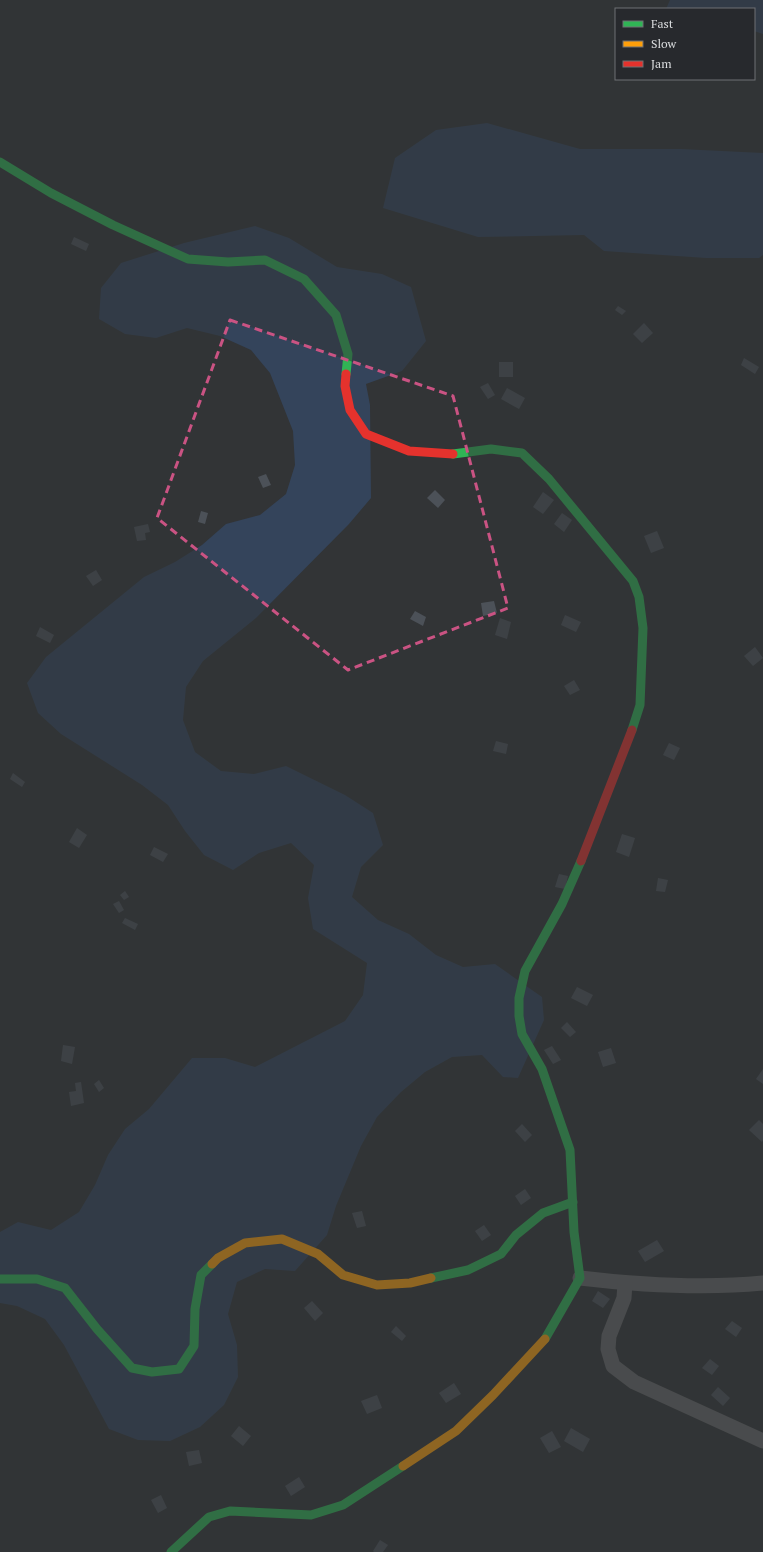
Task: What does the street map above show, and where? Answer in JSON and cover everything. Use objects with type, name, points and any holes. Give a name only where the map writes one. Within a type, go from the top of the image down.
[{"type":"street","points":[[0,162],[51,192],[106,221],[188,259],[228,262],[265,260],[304,279],[336,315],[348,354],[345,386],[350,410],[366,434],[409,451],[449,454],[491,449],[522,453],[549,479],[633,581],[639,597],[643,628],[640,706],[628,742],[588,847],[562,904],[525,971],[519,998],[519,1016],[522,1034],[542,1069],[570,1150],[574,1232],[580,1278],[546,1338],[493,1395],[456,1431],[343,1505],[311,1515],[230,1511],[209,1517],[171,1552]]},
{"type":"street","points":[[0,1279],[37,1279],[65,1288],[97,1329],[132,1368],[152,1372],[179,1369],[194,1346],[195,1309],[201,1275],[218,1258],[245,1243],[282,1239],[318,1254],[343,1275],[377,1285],[410,1283],[468,1270],[501,1254],[516,1235],[543,1213],[573,1202]]},
{"type":"street","points":[[580,1278],[625,1283],[729,1286],[763,1283]]},
{"type":"street","points":[[625,1283],[624,1298],[609,1336],[608,1349],[613,1366],[634,1382],[763,1441]]},
{"type":"highlighted area","points":[[230,320],[453,396],[508,608],[348,670],[157,518]]},
{"type":"shaded area","points":[[670,0],[763,0],[763,34],[755,31],[755,8],[666,8]]},
{"type":"shaded area","points":[[487,123],[580,149],[681,149],[763,153],[763,255],[759,258],[706,258],[604,251],[584,235],[478,237],[383,208],[395,158],[436,130]]},
{"type":"shaded area","points":[[255,226],[289,238],[337,267],[382,274],[411,287],[426,341],[402,371],[366,384],[370,405],[371,498],[349,524],[256,618],[203,661],[186,687],[183,720],[195,752],[221,771],[254,774],[286,766],[345,795],[373,813],[383,845],[361,867],[352,897],[378,920],[409,934],[436,955],[463,967],[495,964],[542,997],[544,1020],[518,1078],[503,1077],[482,1055],[452,1057],[425,1072],[401,1092],[377,1117],[361,1146],[336,1206],[327,1235],[295,1271],[265,1269],[237,1282],[228,1314],[237,1345],[238,1377],[224,1405],[200,1427],[170,1441],[138,1440],[109,1429],[64,1345],[45,1319],[17,1306],[0,1303],[0,1232],[18,1222],[51,1230],[79,1212],[95,1185],[108,1155],[125,1129],[149,1109],[192,1058],[225,1058],[255,1067],[345,1021],[363,995],[367,963],[313,929],[308,898],[314,865],[291,843],[259,853],[233,870],[204,855],[185,831],[168,805],[142,785],[61,734],[38,713],[27,683],[46,657],[144,577],[175,562],[202,545],[226,524],[260,515],[286,494],[295,465],[293,431],[270,373],[251,350],[220,336],[187,328],[156,338],[125,334],[99,319],[101,288],[121,263],[184,243]]},
{"type":"building","points":[[74,237],[89,244],[86,251],[71,244]]},
{"type":"building","points":[[618,306],[626,311],[622,315],[615,310]]},
{"type":"building","points":[[644,323],[653,333],[642,343],[633,334]]},
{"type":"building","points":[[744,358],[759,367],[755,374],[741,365]]},
{"type":"building","points":[[499,362],[513,362],[513,377],[499,377]]},
{"type":"building","points":[[488,383],[495,395],[488,399],[480,387]]},
{"type":"building","points":[[507,388],[525,398],[519,409],[501,399]]},
{"type":"building","points":[[266,474],[271,485],[263,488],[258,477]]},
{"type":"building","points":[[435,490],[445,500],[438,508],[427,498]]},
{"type":"building","points":[[543,492],[554,500],[543,514],[533,507]]},
{"type":"building","points":[[201,511],[208,513],[205,524],[198,522]]},
{"type":"building","points":[[562,513],[572,520],[564,532],[554,524]]},
{"type":"building","points":[[148,524],[150,532],[145,533],[146,540],[137,541],[134,527]]},
{"type":"building","points":[[657,531],[664,548],[651,553],[644,536]]},
{"type":"building","points":[[96,570],[102,580],[93,586],[86,576]]},
{"type":"building","points":[[494,601],[497,613],[483,616],[481,603]]},
{"type":"building","points":[[415,611],[426,617],[423,626],[410,619]]},
{"type":"building","points":[[565,615],[581,622],[576,632],[561,625]]},
{"type":"building","points":[[500,618],[511,622],[507,639],[495,635]]},
{"type":"building","points":[[40,627],[54,635],[50,643],[36,636]]},
{"type":"building","points":[[755,647],[763,658],[753,666],[744,656]]},
{"type":"building","points":[[574,680],[580,690],[570,695],[564,686]]},
{"type":"building","points":[[496,741],[508,744],[506,754],[493,751]]},
{"type":"building","points":[[669,743],[680,748],[674,760],[663,755]]},
{"type":"building","points":[[13,773],[25,782],[22,787],[10,779]]},
{"type":"building","points":[[77,828],[87,835],[79,848],[69,842]]},
{"type":"building","points":[[622,834],[635,838],[629,857],[616,852]]},
{"type":"building","points":[[154,847],[168,854],[163,862],[150,855]]},
{"type":"building","points":[[559,874],[568,876],[565,889],[555,887]]},
{"type":"building","points":[[658,878],[668,880],[665,892],[656,891]]},
{"type":"building","points":[[125,891],[129,897],[124,900],[120,895]]},
{"type":"building","points":[[119,901],[124,910],[119,913],[113,904]]},
{"type":"building","points":[[125,918],[138,924],[135,930],[122,923]]},
{"type":"building","points":[[577,987],[593,995],[587,1006],[571,998]]},
{"type":"building","points":[[567,1022],[576,1032],[570,1037],[561,1028]]},
{"type":"building","points":[[63,1045],[75,1047],[72,1064],[61,1061]]},
{"type":"building","points":[[552,1046],[561,1060],[553,1064],[544,1050]]},
{"type":"building","points":[[611,1048],[616,1063],[603,1067],[598,1052]]},
{"type":"building","points":[[763,1069],[763,1084],[756,1079]]},
{"type":"building","points":[[99,1080],[104,1088],[99,1092],[94,1084]]},
{"type":"building","points":[[81,1082],[84,1103],[71,1106],[69,1092],[76,1091],[75,1083]]},
{"type":"building","points":[[759,1120],[763,1124],[762,1142],[749,1130]]},
{"type":"building","points":[[522,1124],[532,1135],[525,1142],[515,1131]]},
{"type":"building","points":[[525,1189],[531,1198],[521,1205],[515,1196]]},
{"type":"building","points":[[362,1211],[366,1226],[357,1228],[352,1213]]},
{"type":"building","points":[[484,1225],[491,1235],[482,1241],[475,1231]]},
{"type":"building","points":[[657,1240],[664,1251],[645,1262],[638,1251]]},
{"type":"building","points":[[598,1291],[610,1299],[603,1308],[592,1301]]},
{"type":"building","points":[[312,1301],[323,1313],[315,1321],[304,1308]]},
{"type":"building","points":[[732,1321],[742,1328],[736,1337],[725,1329]]},
{"type":"building","points":[[396,1326],[406,1336],[402,1341],[391,1332]]},
{"type":"building","points":[[710,1359],[719,1366],[712,1375],[702,1368]]},
{"type":"building","points":[[454,1383],[461,1394],[446,1403],[439,1393]]},
{"type":"building","points":[[718,1387],[730,1398],[723,1406],[711,1395]]},
{"type":"building","points":[[377,1395],[382,1408],[367,1414],[361,1401]]},
{"type":"building","points":[[239,1426],[251,1436],[243,1446],[231,1436]]},
{"type":"building","points":[[571,1428],[590,1439],[583,1452],[564,1441]]},
{"type":"building","points":[[552,1431],[561,1447],[549,1453],[540,1438]]},
{"type":"building","points":[[199,1450],[202,1463],[189,1466],[186,1452]]},
{"type":"building","points":[[299,1477],[305,1487],[291,1496],[285,1486]]},
{"type":"building","points":[[161,1495],[167,1508],[158,1513],[151,1500]]},
{"type":"building","points":[[380,1540],[388,1545],[383,1552],[374,1552],[373,1551]]},
{"type":"traffic: fast","points":[[0,162],[51,193],[113,225],[188,259],[228,262],[265,260],[304,279],[336,315],[348,354],[346,374]]},
{"type":"traffic: fast","points":[[453,454],[491,449],[522,453],[549,479],[633,581],[639,597],[643,628],[640,705],[632,730]]},
{"type":"traffic: fast","points":[[545,1339],[580,1278],[574,1232],[570,1150],[542,1069],[522,1034],[519,1016],[519,998],[525,971],[562,904],[581,861]]},
{"type":"traffic: fast","points":[[431,1278],[468,1270],[501,1254],[516,1235],[543,1213],[573,1202]]},
{"type":"traffic: fast","points":[[0,1279],[37,1279],[65,1288],[97,1329],[132,1368],[152,1372],[179,1369],[194,1346],[195,1309],[201,1275],[212,1264]]},
{"type":"traffic: fast","points":[[171,1552],[209,1517],[230,1511],[311,1515],[343,1505],[403,1466]]},
{"type":"traffic: slow","points":[[212,1264],[218,1258],[245,1243],[282,1239],[318,1254],[343,1275],[377,1285],[410,1283],[431,1278]]},
{"type":"traffic: slow","points":[[403,1466],[456,1431],[493,1395],[545,1339]]},
{"type":"traffic: jam","points":[[346,374],[345,386],[350,410],[366,434],[409,451],[453,454]]},
{"type":"traffic: jam","points":[[581,861],[632,730]]}]
